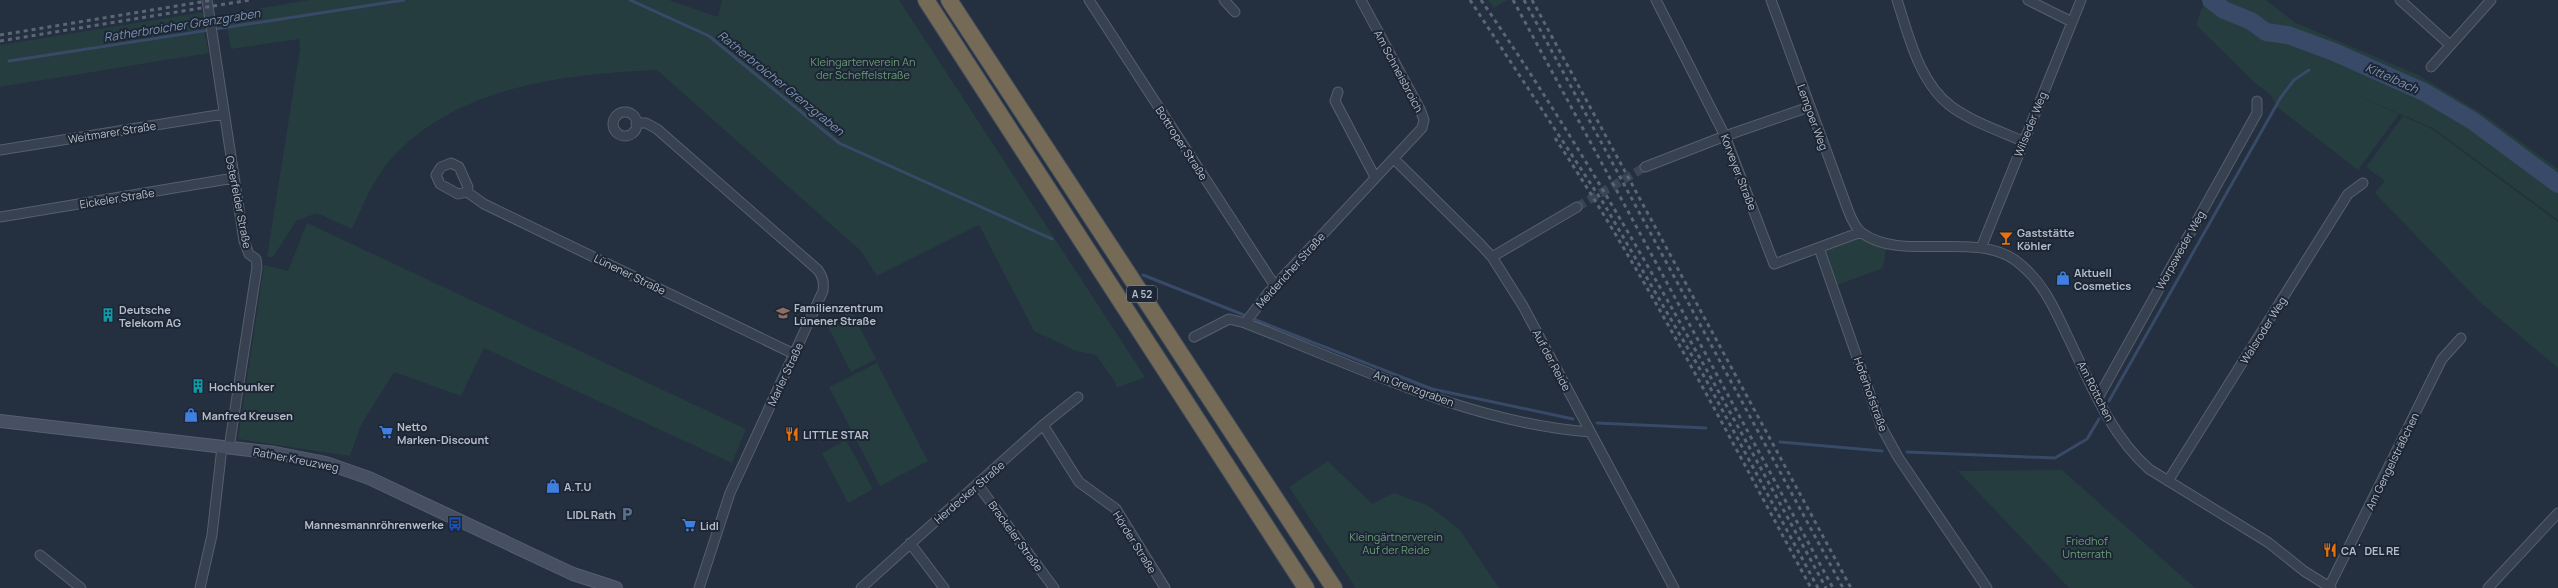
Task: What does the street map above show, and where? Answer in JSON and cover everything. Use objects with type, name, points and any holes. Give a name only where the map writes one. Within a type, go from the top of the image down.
[{"type":"highway","name":"A 52","points":[[926,0],[1306,588]]},
{"type":"highway","name":"A 52","points":[[949,0],[1334,588]]},
{"type":"main road","name":"Rather Kreuzweg","points":[[0,421],[225,447],[319,461],[349,470],[574,574],[616,588]]},
{"type":"street","name":"Osterfelder Straße","points":[[200,588],[212,535],[225,447],[258,267],[256,259],[249,254],[244,242],[224,114],[214,37],[207,0]]},
{"type":"street","name":"Bottroper Straße","points":[[1089,0],[1275,286]]},
{"type":"street","points":[[1224,0],[1235,12]]},
{"type":"street","name":"Am Schneisbroich","points":[[1361,0],[1423,115],[1424,124],[1418,134],[1394,159]]},
{"type":"street","name":"Korveyer Straße","points":[[1656,0],[1725,136],[1774,264],[1861,232]]},
{"type":"street","name":"Lemgoer Weg","points":[[1771,0],[1848,210],[1861,232]]},
{"type":"street","points":[[1897,0],[1916,56],[1925,76],[1937,93],[1966,116],[2023,141]]},
{"type":"street","points":[[2028,0],[2041,9],[2072,22]]},
{"type":"street","name":"Wilseder Weg","points":[[1980,248],[2081,0]]},
{"type":"street","points":[[2400,0],[2450,45]]},
{"type":"street","points":[[2431,67],[2491,0]]},
{"type":"street","points":[[1338,92],[1335,101],[1375,177]]},
{"type":"street","name":"Worpsweder Weg","points":[[2098,398],[2257,113],[2257,101]]},
{"type":"street","points":[[1645,167],[1725,136],[1809,107]]},
{"type":"street","name":"Weitmarer Straße","points":[[0,150],[224,114]]},
{"type":"street","name":"Marler Straße","points":[[636,123],[646,123],[657,130],[818,270],[823,277],[824,291],[730,493],[699,588]]},
{"type":"street","name":"Meidericher Straße","points":[[1245,323],[1275,286],[1375,177],[1394,159]]},
{"type":"street","name":"Auf der Reide","points":[[1394,159],[1492,257],[1523,306],[1674,588]]},
{"type":"street","name":"Eickeler Straße","points":[[0,217],[234,178]]},
{"type":"street","name":"Walsroder Weg","points":[[2168,481],[2348,194],[2363,183]]},
{"type":"street","name":"Lünener Straße","points":[[467,192],[502,213],[794,354]]},
{"type":"street","points":[[1492,257],[1577,207]]},
{"type":"street","name":"Am Röttchen","points":[[1861,232],[1887,244],[1980,248],[2012,258],[2034,276],[2052,304],[2098,398],[2134,456],[2168,481],[2269,543],[2307,573],[2330,588]]},
{"type":"street","name":"Hoferhofstraße","points":[[1818,248],[1881,426],[1898,457],[1987,588]]},
{"type":"street","points":[[1194,337],[1224,320],[1229,319],[1245,323]]},
{"type":"street","name":"Am Grenzgraben","points":[[1245,323],[1428,394],[1494,416],[1590,432]]},
{"type":"street","name":"Am Gengelsträßchen","points":[[2330,588],[2442,359],[2461,338]]},
{"type":"street","name":"Herdecker Straße","points":[[861,588],[910,543],[978,485],[1043,425],[1078,397]]},
{"type":"street","name":"Hörder Straße","points":[[1043,425],[1079,482],[1116,508],[1165,588]]},
{"type":"street","name":"Brackeler Straße","points":[[978,485],[1054,588]]},
{"type":"street","points":[[2488,588],[2558,514]]},
{"type":"street","points":[[910,543],[944,588]]},
{"type":"street","points":[[40,555],[81,588]]},
{"type":"green space","name":"Kleingartenverein An der Scheffelstraße","points":[[309,0],[669,0],[718,17],[722,0],[899,0],[1145,377],[1117,388],[1115,382],[1096,355],[1076,351],[1034,331],[979,225],[877,276],[861,251],[657,70],[585,75],[549,81],[513,89],[479,100],[446,115],[417,135],[390,160],[373,184],[352,229],[317,213],[296,221],[273,257],[267,257],[300,49],[299,39],[231,49],[225,14]]},
{"type":"green space","points":[[1488,0],[1507,0],[1494,8]]},
{"type":"green space","points":[[2201,0],[2266,0],[2294,22],[2418,75],[2483,114],[2558,169],[2558,220],[2433,128],[2331,84],[2399,114],[2358,170],[2277,107],[2271,95],[2255,83],[2196,25],[2204,2]]},
{"type":"green space","points":[[205,12],[203,29],[8,60],[204,31],[209,53],[0,87],[0,45]]},
{"type":"green space","points":[[2403,116],[2432,129],[2558,222],[2558,368],[2480,302],[2375,193],[2385,181],[2366,167]]},
{"type":"green space","points":[[307,223],[746,429],[732,463],[484,348],[461,396],[394,372],[361,425],[350,456],[238,439],[264,265],[288,271]]},
{"type":"green space","points":[[1861,232],[1887,244],[1883,268],[1832,287],[1819,248]]},
{"type":"green space","points":[[851,311],[876,359],[851,372],[826,323]]},
{"type":"green space","points":[[877,363],[928,461],[880,486],[829,387]]},
{"type":"green space","points":[[846,440],[873,489],[848,503],[822,453]]},
{"type":"green space","name":"Kleingärtnerverein Auf der Reide","points":[[1328,461],[1372,504],[1394,493],[1429,506],[1460,530],[1499,588],[1356,588],[1289,487]]},
{"type":"green space","name":"Friedhof Unterrath","points":[[2062,470],[2195,588],[2069,588],[1958,471]]},
{"type":"waterway","name":"Ratherbroicher Grenzgraben","points":[[9,61],[404,0]]},
{"type":"waterway","name":"Ratherbroicher Grenzgraben","points":[[630,0],[709,36],[839,143],[1052,239]]},
{"type":"waterway","name":"Kittelbach","points":[[2211,0],[2224,10],[2251,21],[2266,32],[2288,35],[2334,52],[2424,92],[2473,121],[2558,184]]},
{"type":"waterway","name":"Kittelbach","points":[[2328,57],[2334,52]]},
{"type":"waterway","points":[[2109,401],[2281,97],[2294,80],[2309,70]]},
{"type":"waterway","points":[[1143,275],[1244,315]]},
{"type":"waterway","points":[[1256,320],[1432,389],[1573,419]]},
{"type":"waterway","points":[[1907,452],[2055,458],[2087,439],[2099,419]]},
{"type":"waterway","points":[[1597,423],[1706,428]]},
{"type":"waterway","points":[[1780,442],[1882,451]]},
{"type":"tunnel","points":[[1577,207],[1645,167]]},
{"type":"railway","points":[[0,35],[213,0]]},
{"type":"railway","points":[[0,41],[250,0]]},
{"type":"railway","points":[[1470,0],[1604,204],[1705,378],[1818,588]]},
{"type":"railway","points":[[1481,0],[1574,143],[1618,215],[1703,363],[1826,588]]},
{"type":"railway","points":[[1513,0],[1833,588]]},
{"type":"railway","points":[[1524,0],[1843,588]]},
{"type":"railway","points":[[1532,0],[1851,588]]},
{"type":"railway","points":[[1555,138],[1624,248],[1688,360],[1811,588]]},
{"type":"place","name":"Gaststätte Köhler","points":[[2006,238]]},
{"type":"place","name":"Aktuell Cosmetics","points":[[2063,278]]},
{"type":"place","name":"Familienzentrum Lünener Straße","points":[[783,313]]},
{"type":"place","name":"Deutsche Telekom AG","points":[[108,315]]},
{"type":"place","name":"Hochbunker","points":[[198,386]]},
{"type":"place","name":"Manfred Kreusen","points":[[191,415]]},
{"type":"place","name":"Netto Marken-Discount","points":[[386,432]]},
{"type":"place","name":"LITTLE STAR","points":[[792,434]]},
{"type":"place","name":"A.T.U","points":[[553,486]]},
{"type":"place","name":"LIDL Rath","points":[[627,514]]},
{"type":"place","name":"Mannesmannröhrenwerke","points":[[455,524]]},
{"type":"place","name":"Lidl","points":[[689,525]]},
{"type":"place","name":"CA´ DEL RE","points":[[2330,550]]}]
